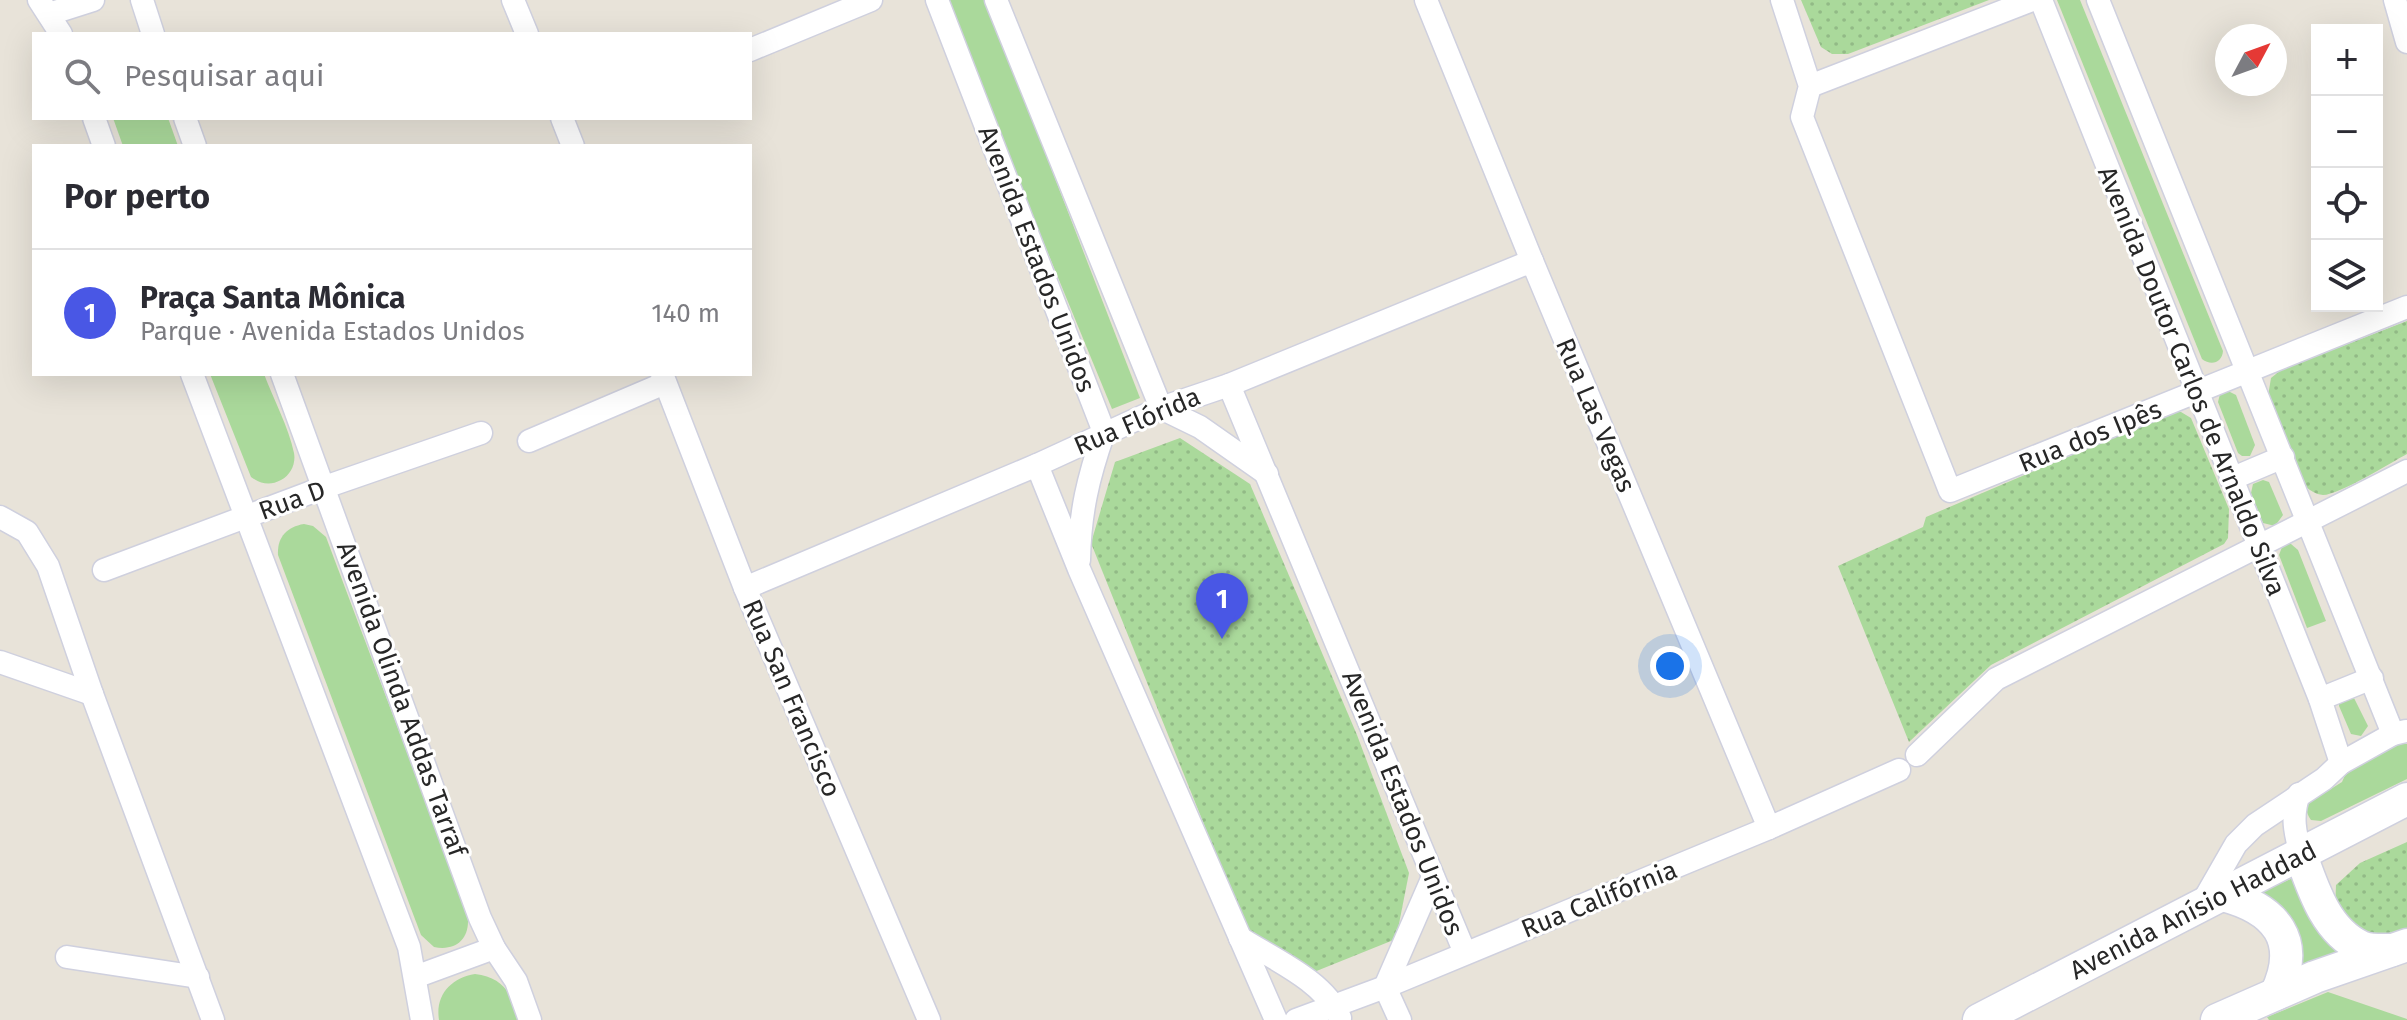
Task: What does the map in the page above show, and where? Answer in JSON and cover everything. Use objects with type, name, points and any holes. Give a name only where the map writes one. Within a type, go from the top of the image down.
[{"type":"main road","name":"Avenida Anísio Haddad","points":[[1979,1020],[2407,799]]},
{"type":"main road","points":[[2301,855],[2316,896],[2329,920],[2345,937],[2364,949],[2400,948]]},
{"type":"main road","points":[[2212,900],[2247,901],[2266,912],[2280,930],[2287,952],[2285,974],[2276,994]]},
{"type":"main road","points":[[2217,1020],[2315,977],[2400,948]]},
{"type":"street","points":[[60,32],[44,7],[93,0]]},
{"type":"street","points":[[142,0],[152,32]]},
{"type":"street","points":[[513,0],[526,32]]},
{"type":"street","points":[[752,49],[871,0]]},
{"type":"street","name":"Avenida Estados Unidos","points":[[937,0],[1104,432]]},
{"type":"street","points":[[996,0],[1161,408],[1200,427],[1268,474]]},
{"type":"street","name":"Rua Las Vegas","points":[[1426,0],[1769,828]]},
{"type":"street","points":[[1782,0],[1810,86],[2032,0]]},
{"type":"street","name":"Avenida Doutor Carlos de Arnaldo Silva","points":[[2041,0],[2320,699],[2341,763]]},
{"type":"street","points":[[2098,0],[2372,678],[2400,732],[2341,763],[2324,779],[2255,825],[2236,844],[2212,900]]},
{"type":"street","points":[[2395,0],[2407,42]]},
{"type":"street","name":"Rua dos Ipês","points":[[1810,86],[1802,117],[1950,491],[2407,307]]},
{"type":"street","points":[[95,120],[103,144]]},
{"type":"street","points":[[186,120],[194,144]]},
{"type":"street","name":"Rua Flórida","points":[[745,588],[1037,465],[1161,408],[1229,385],[1532,261]]},
{"type":"street","points":[[193,376],[409,947],[422,1020]]},
{"type":"street","name":"Avenida Olinda Addas Tarraf","points":[[283,376],[480,918],[494,948],[516,981],[530,1020]]},
{"type":"street","points":[[529,441],[663,379]]},
{"type":"street","name":"Rua San Francisco","points":[[663,379],[745,588],[929,1020]]},
{"type":"street","name":"Avenida Estados Unidos","points":[[1229,385],[1465,953]]},
{"type":"street","points":[[1079,569],[1080,525],[1088,476],[1104,432]]},
{"type":"street","name":"Rua D","points":[[104,570],[325,487],[481,433]]},
{"type":"street","points":[[2231,479],[2283,457]]},
{"type":"street","points":[[1037,465],[1079,569],[1276,1020]]},
{"type":"street","points":[[1917,755],[1996,679],[2407,471]]},
{"type":"street","points":[[0,517],[27,532],[48,566],[213,1020]]},
{"type":"street","points":[[0,662],[92,694]]},
{"type":"street","points":[[2320,699],[2372,678]]},
{"type":"street","name":"Rua Califórnia","points":[[1296,1020],[1338,1013],[1385,987],[1769,828],[1899,770]]},
{"type":"street","points":[[2299,794],[2293,822],[2301,855]]},
{"type":"street","points":[[1400,1020],[1385,987],[1433,877]]},
{"type":"street","points":[[1240,938],[1309,982],[1338,1013]]},
{"type":"street","points":[[415,977],[494,948]]},
{"type":"street","points":[[67,957],[198,977]]},
{"type":"green space","points":[[944,0],[986,0],[1140,398],[1112,409]]},
{"type":"green space","points":[[1801,0],[1989,0],[1848,54],[1832,54],[1821,47]]},
{"type":"green space","points":[[2057,0],[2080,0],[2223,351],[2216,362],[2202,359]]},
{"type":"green space","points":[[114,120],[169,120],[177,144],[122,144]]},
{"type":"green space","points":[[2407,321],[2407,454],[2331,494],[2313,492],[2305,486],[2268,396],[2271,378],[2281,370]]},
{"type":"green space","points":[[211,376],[265,376],[285,423],[294,453],[288,475],[269,484],[251,477]]},
{"type":"green space","points":[[2228,391],[2236,395],[2255,445],[2250,456],[2238,453],[2218,402],[2220,394]]},
{"type":"green space","points":[[2173,412],[2181,412],[2191,418],[2229,509],[2228,538],[2224,544],[1991,665],[1909,742],[1838,566],[1923,527],[1926,517]]},
{"type":"green space","points":[[1180,438],[1250,484],[1357,735],[1409,873],[1396,939],[1314,972],[1246,929],[1091,543],[1115,462]]},
{"type":"green space","points":[[2263,480],[2269,482],[2283,515],[2275,526],[2263,523],[2251,493],[2253,484]]},
{"type":"green space","points":[[304,524],[313,526],[326,537],[467,912],[465,935],[450,947],[434,947],[421,935],[278,555],[284,534]]},
{"type":"green space","points":[[2286,544],[2298,550],[2326,621],[2307,628],[2279,555]]},
{"type":"green space","points":[[2353,696],[2368,726],[2361,736],[2351,734],[2339,706],[2339,702]]},
{"type":"green space","points":[[2393,744],[2407,744],[2407,779],[2321,821],[2311,820],[2308,804],[2342,782],[2350,764]]},
{"type":"green space","points":[[2407,842],[2407,931],[2385,937],[2359,932],[2335,912],[2336,885],[2360,863]]},
{"type":"green space","points":[[2298,876],[2346,952],[2297,971],[2251,896]]},
{"type":"green space","points":[[475,974],[493,979],[506,989],[523,1020],[439,1020],[438,1011],[446,989],[459,979]]},
{"type":"green space","points":[[2328,992],[2407,1020],[2269,1020],[2267,1017]]},
{"type":"place","name":"Praça Santa Mônica","points":[[1222,639]]}]
